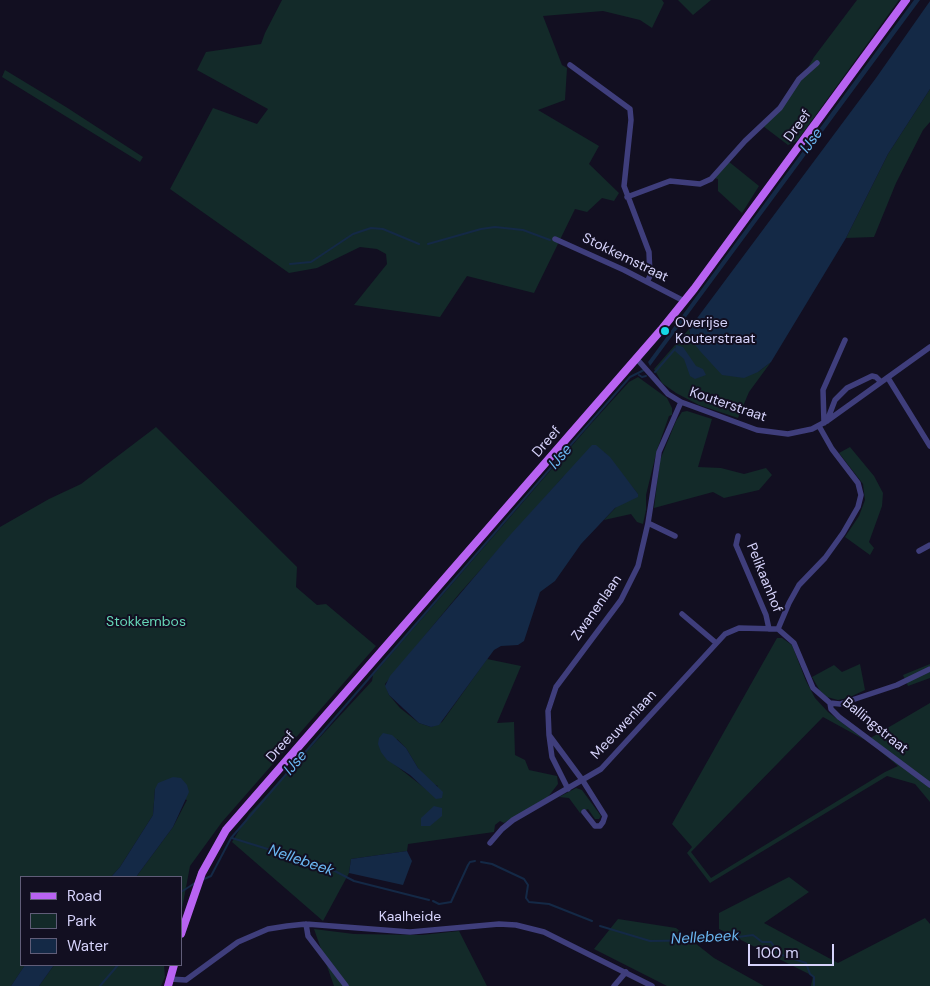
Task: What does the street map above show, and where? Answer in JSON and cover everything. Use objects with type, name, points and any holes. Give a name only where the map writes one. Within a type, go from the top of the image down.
[{"type":"main road","name":"Dreef","points":[[182,931],[202,873],[217,844],[246,806],[636,358],[684,300],[906,0]]},
{"type":"main road","points":[[169,983],[174,966]]},
{"type":"street","points":[[627,197],[670,181],[700,184],[711,179],[745,141],[780,108],[799,79],[817,62]]},
{"type":"street","points":[[570,65],[630,109],[631,120],[624,186],[649,252],[650,276],[647,282]]},
{"type":"street","name":"Stokkemstraat","points":[[555,239],[684,300]]},
{"type":"street","points":[[778,629],[799,585],[825,558],[858,507],[861,495],[858,483],[832,449],[823,423],[823,390],[845,340]]},
{"type":"street","name":"Kouterstraat","points":[[636,358],[668,394],[681,402],[737,423],[773,433],[795,433],[823,423],[930,347]]},
{"type":"street","name":"Kouterstraat","points":[[823,423],[835,400],[847,388],[872,376],[881,382]]},
{"type":"street","points":[[888,378],[930,445]]},
{"type":"street","name":"Zwanenlaan","points":[[568,789],[552,757],[548,711],[556,687],[621,600],[638,566],[648,523],[659,452],[681,402]]},
{"type":"street","points":[[648,523],[675,536]]},
{"type":"street","name":"Pelikaanhof","points":[[738,536],[736,545],[766,615],[769,629]]},
{"type":"street","points":[[919,551],[930,545]]},
{"type":"street","points":[[682,614],[715,642]]},
{"type":"street","name":"Meeuwenlaan","points":[[490,843],[513,820],[601,769],[715,642],[725,634],[739,628],[778,629]]},
{"type":"street","name":"Ballingstraat","points":[[778,629],[794,643],[813,688],[830,703],[831,710],[930,785]]},
{"type":"street","points":[[830,703],[840,704],[887,688],[930,669]]},
{"type":"street","points":[[549,735],[583,781],[605,816],[603,822],[600,826],[595,826],[584,812]]},
{"type":"street","points":[[306,924],[308,936],[346,986]]},
{"type":"street","name":"Kaalheide","points":[[169,983],[186,980],[218,955],[252,935],[268,929],[306,924],[410,932],[482,925],[516,925],[544,932],[652,986]]},
{"type":"street","points":[[614,986],[626,972]]},
{"type":"green space","points":[[282,0],[662,0],[664,3],[652,28],[640,20],[603,11],[543,16],[562,65],[567,68],[565,100],[538,110],[599,146],[589,164],[619,193],[614,201],[602,198],[587,212],[575,209],[534,293],[467,276],[440,317],[354,305],[387,264],[386,254],[377,249],[360,247],[317,268],[289,273],[170,189],[213,108],[257,124],[268,109],[197,70],[206,52],[261,44]]},
{"type":"green space","points":[[678,0],[711,0],[693,15]]},
{"type":"green space","points":[[857,0],[899,0],[797,141],[788,145],[763,126],[803,76],[814,57]]},
{"type":"green space","points":[[5,70],[143,157],[140,162],[2,77]]},
{"type":"green space","points":[[930,89],[930,122],[923,130],[896,183],[874,237],[846,238],[888,154]]},
{"type":"green space","points":[[728,161],[759,186],[742,213],[718,191],[718,179],[714,178]]},
{"type":"green space","points":[[689,329],[692,341],[758,372],[771,362],[749,392],[738,418],[699,405],[676,393],[662,383],[654,369]]},
{"type":"green space","points":[[638,377],[667,398],[672,408],[672,415],[669,416],[657,450],[646,495],[646,510],[643,524],[637,522],[631,514],[604,520],[619,504],[638,494],[604,452],[563,477],[459,594],[385,684],[389,695],[400,708],[419,723],[431,727],[442,722],[487,659],[521,666],[497,723],[514,722],[515,755],[525,760],[529,770],[557,776],[558,784],[548,797],[504,823],[500,821],[495,825],[494,832],[408,844],[407,851],[351,859],[349,873],[323,921],[232,842],[249,814],[372,681],[373,675],[629,382]],"holes":[[[397,739],[406,748],[418,768],[431,783],[438,786],[431,793],[385,757]]]},
{"type":"green space","points":[[687,411],[712,419],[698,467],[721,468],[744,474],[766,468],[772,475],[759,490],[724,498],[713,492],[654,508],[660,460],[676,421],[682,412]]},
{"type":"green space","name":"Stokkembos","points":[[156,427],[297,567],[296,587],[317,605],[326,604],[376,646],[222,822],[190,866],[182,909],[182,876],[137,876],[173,827],[187,800],[155,789],[153,815],[120,867],[112,876],[20,876],[20,966],[24,966],[11,986],[0,986],[0,527],[49,499],[81,484]]},
{"type":"green space","points":[[850,447],[874,476],[883,493],[882,506],[869,542],[874,548],[870,555],[845,537],[859,516],[865,500],[863,484],[839,453]]},
{"type":"green space","points":[[777,638],[782,638],[792,645],[815,698],[828,712],[865,740],[823,717],[691,852],[711,878],[885,772],[898,766],[867,740],[930,703],[930,802],[915,784],[887,776],[710,883],[687,853],[692,847],[672,824]]},
{"type":"green space","points":[[860,664],[865,690],[848,698],[838,700],[827,697],[820,691],[812,677],[834,665],[842,672]]},
{"type":"green space","points":[[930,664],[930,678],[908,686],[903,675]]},
{"type":"green space","points":[[576,788],[582,790],[601,816],[599,819],[595,819],[588,809],[580,813],[569,798],[559,797]]},
{"type":"green space","points":[[789,877],[809,892],[764,923],[838,963],[925,918],[930,924],[930,986],[811,986],[813,976],[719,929],[719,913]]},
{"type":"green space","points":[[618,919],[676,928],[714,958],[764,986],[667,986],[594,949]]},
{"type":"green space","points":[[314,929],[354,934],[422,935],[459,931],[487,986],[334,986]]},
{"type":"green space","points":[[53,966],[164,966],[165,977],[161,986],[39,986]]},
{"type":"water","points":[[914,0],[920,0],[650,366],[648,362]]},
{"type":"water","points":[[930,1],[930,89],[888,154],[846,238],[771,362],[758,372],[744,378],[722,375],[692,341],[689,329],[876,78]]},
{"type":"water","points":[[676,345],[683,347],[696,366],[703,369],[706,375],[695,379],[690,376],[684,359],[675,351]]},
{"type":"water","points":[[592,445],[596,445],[610,457],[638,494],[638,497],[615,508],[581,544],[555,581],[540,592],[524,641],[518,645],[501,646],[494,650],[439,725],[431,727],[419,723],[389,695],[385,686],[390,676],[511,534]]},
{"type":"water","points":[[383,733],[392,735],[406,748],[418,768],[443,792],[442,798],[436,799],[410,775],[387,760],[378,744],[379,738]]},
{"type":"water","points":[[173,777],[181,778],[187,785],[189,792],[173,827],[137,876],[112,876],[120,867],[153,815],[155,789],[158,783]]},
{"type":"water","points":[[434,806],[442,808],[442,816],[430,826],[421,826],[421,818]]},
{"type":"water","points":[[407,851],[412,861],[403,885],[349,873],[351,859]]},
{"type":"water","points":[[24,966],[53,966],[39,986],[11,986]]},
{"type":"waterway","points":[[428,244],[481,229],[495,227],[523,230],[550,240]]},
{"type":"waterway","points":[[290,264],[311,262],[353,234],[371,228],[383,229],[419,244]]},
{"type":"waterway","points":[[655,372],[675,349]]},
{"type":"waterway","name":"IJse","points":[[202,880],[211,876],[231,838],[581,433],[630,377],[644,370]]},
{"type":"waterway","points":[[639,375],[642,377],[646,376]]},
{"type":"waterway","name":"Nellebeek","points":[[232,838],[329,868],[354,881],[429,900]]},
{"type":"waterway","name":"Nellebeek","points":[[433,901],[439,904],[451,902],[468,865],[470,862],[475,861]]},
{"type":"waterway","name":"Nellebeek","points":[[481,862],[492,864],[524,879],[528,885],[526,898],[529,902],[549,904],[592,921]]},
{"type":"waterway","name":"IJse","points":[[182,891],[195,883]]},
{"type":"waterway","name":"Nellebeek","points":[[600,926],[650,941],[715,940],[753,935],[762,942],[771,942],[779,954],[806,963],[810,974],[814,977],[814,986]]},
{"type":"waterway","name":"IJse","points":[[100,986],[117,966]]},
{"type":"place","name":"Overijse Kouterstraat","points":[[665,331]]}]
